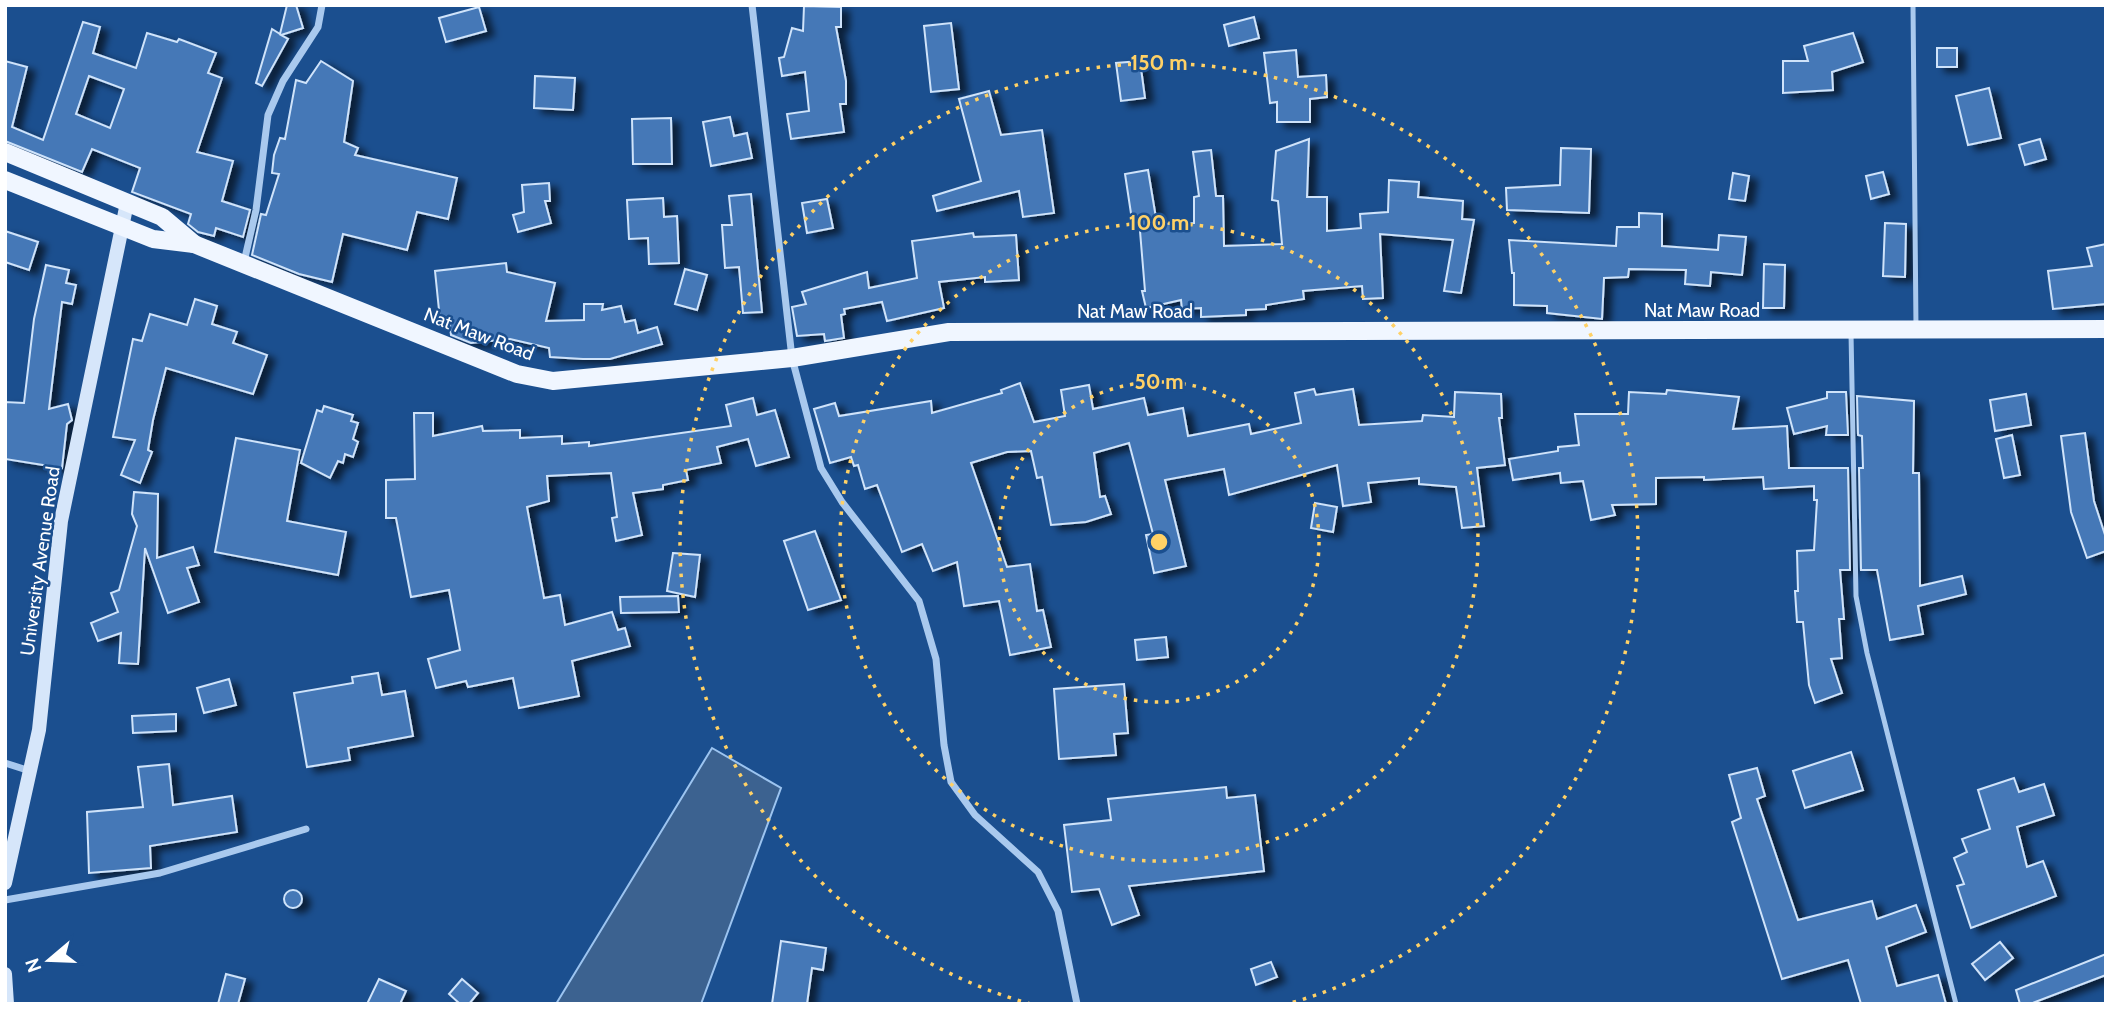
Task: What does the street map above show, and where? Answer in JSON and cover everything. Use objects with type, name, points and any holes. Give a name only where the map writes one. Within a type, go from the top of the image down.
[{"type":"main road","name":"Nat Maw Road","points":[[5,152],[162,217],[194,244]]},
{"type":"main road","name":"Nat Maw Road","points":[[5,180],[153,239],[194,244],[517,373],[553,381],[792,358],[949,332],[1851,332],[2106,329]]},
{"type":"main road","name":"University Avenue Road","points":[[5,883],[39,730],[61,522],[120,226],[127,203]]},
{"type":"main road","points":[[5,974],[7,1004]]},
{"type":"street","points":[[244,263],[256,210],[268,115],[284,80],[318,27],[322,5]]},
{"type":"street","points":[[752,5],[792,358],[821,468],[842,502],[919,601],[936,659],[944,745],[951,782],[975,815],[1038,872],[1058,911],[1077,1004]]},
{"type":"street","points":[[5,763],[31,771]]},
{"type":"street","points":[[5,900],[160,873],[306,830]]},
{"type":"lane","points":[[1913,5],[1916,331]]},
{"type":"lane","points":[[1851,332],[1856,596],[1867,653],[1956,1004]]},
{"type":"water","points":[[712,748],[781,788],[701,1004],[556,1004]]},
{"type":"building","points":[[287,5],[296,5],[303,28],[281,35],[288,39],[262,86],[256,83],[272,29],[280,34]]},
{"type":"building","points":[[804,6],[841,7],[841,27],[836,27],[846,81],[846,104],[840,104],[844,132],[791,139],[787,114],[809,111],[805,72],[782,76],[779,58],[784,57],[792,28],[803,31]]},
{"type":"building","points":[[479,7],[486,31],[446,42],[439,18]]},
{"type":"building","points":[[1254,17],[1259,38],[1229,46],[1224,25]]},
{"type":"building","points":[[83,22],[100,27],[93,53],[136,68],[147,33],[177,42],[179,39],[216,53],[208,73],[222,78],[197,152],[233,161],[222,201],[250,210],[243,237],[216,228],[214,236],[198,232],[188,224],[191,214],[132,192],[140,168],[92,149],[82,172],[5,141],[5,61],[27,67],[12,127],[43,140]],"holes":[[[89,76],[124,89],[110,128],[76,114]]]},
{"type":"building","points":[[951,23],[959,89],[931,92],[924,26]]},
{"type":"building","points":[[1853,33],[1863,62],[1832,72],[1833,90],[1783,93],[1783,61],[1808,61],[1804,46]]},
{"type":"building","points":[[1937,48],[1957,48],[1957,67],[1937,67]]},
{"type":"building","points":[[1296,50],[1298,77],[1326,75],[1327,97],[1310,99],[1310,122],[1277,122],[1277,102],[1270,103],[1264,53]]},
{"type":"building","points":[[321,61],[353,81],[344,142],[358,148],[355,155],[457,178],[448,219],[417,212],[407,250],[343,234],[332,282],[299,274],[252,255],[261,214],[266,215],[279,174],[272,173],[274,155],[280,138],[285,139],[296,80],[306,83]]},
{"type":"building","points":[[1140,61],[1145,98],[1121,101],[1116,63]]},
{"type":"building","points":[[535,76],[575,78],[573,110],[534,108]]},
{"type":"building","points":[[1989,88],[2001,138],[1968,145],[1956,96]]},
{"type":"building","points":[[989,91],[1001,135],[1042,130],[1054,213],[1023,217],[1019,191],[937,211],[933,196],[981,181],[959,99]]},
{"type":"building","points":[[730,117],[734,136],[747,133],[752,158],[711,166],[703,122]]},
{"type":"building","points":[[671,118],[672,164],[633,164],[632,119]]},
{"type":"building","points":[[1309,139],[1307,197],[1327,197],[1327,231],[1361,228],[1360,214],[1388,212],[1389,180],[1419,182],[1418,197],[1463,201],[1462,219],[1474,220],[1461,293],[1444,291],[1453,240],[1380,234],[1383,298],[1363,299],[1362,286],[1303,291],[1304,299],[1266,305],[1266,309],[1246,310],[1246,315],[1201,317],[1201,308],[1182,309],[1181,300],[1146,308],[1142,291],[1145,291],[1139,219],[1132,220],[1125,174],[1148,170],[1157,224],[1194,223],[1194,197],[1199,196],[1193,152],[1211,150],[1216,196],[1223,196],[1224,246],[1282,244],[1278,201],[1272,200],[1276,151]]},
{"type":"building","points":[[2040,139],[2046,159],[2025,165],[2019,145]]},
{"type":"building","points":[[1561,148],[1591,149],[1589,213],[1507,210],[1506,188],[1560,185]]},
{"type":"building","points":[[1883,172],[1889,194],[1871,199],[1866,176]]},
{"type":"building","points":[[1733,173],[1749,176],[1745,201],[1729,199]]},
{"type":"building","points":[[549,183],[550,201],[545,201],[551,223],[518,232],[513,215],[524,212],[522,185]]},
{"type":"building","points":[[751,194],[762,312],[743,313],[739,267],[725,268],[722,225],[732,225],[729,196]]},
{"type":"building","points":[[663,198],[664,217],[677,216],[679,263],[649,264],[648,238],[629,239],[627,200]]},
{"type":"building","points":[[827,199],[833,228],[807,233],[802,203]]},
{"type":"building","points":[[1639,213],[1662,214],[1662,246],[1718,250],[1719,235],[1746,237],[1742,275],[1711,272],[1710,286],[1685,284],[1686,270],[1629,269],[1628,277],[1604,278],[1602,319],[1547,313],[1547,306],[1514,305],[1514,273],[1509,240],[1616,246],[1617,227],[1639,227]]},
{"type":"building","points":[[1885,223],[1906,224],[1905,277],[1883,276]]},
{"type":"building","points":[[5,231],[38,242],[29,270],[5,262]]},
{"type":"building","points":[[973,233],[974,237],[1016,235],[1019,280],[985,282],[985,277],[939,282],[944,308],[887,321],[882,302],[844,309],[845,314],[841,315],[844,338],[825,341],[824,334],[797,336],[792,307],[806,304],[802,292],[867,272],[869,288],[917,278],[912,241]]},
{"type":"building","points":[[2106,244],[2106,304],[2053,309],[2048,271],[2092,266],[2087,248]]},
{"type":"building","points":[[506,263],[507,272],[555,283],[546,321],[584,320],[584,304],[603,304],[602,310],[621,306],[625,322],[635,320],[638,333],[657,327],[662,344],[610,359],[583,359],[550,357],[549,348],[510,339],[471,343],[451,335],[449,319],[440,320],[435,271]]},
{"type":"building","points":[[1764,264],[1785,265],[1784,308],[1763,308]]},
{"type":"building","points":[[46,265],[69,270],[66,283],[76,285],[72,304],[62,302],[49,409],[68,404],[72,420],[67,424],[62,468],[5,459],[5,402],[24,403],[34,319]]},
{"type":"building","points":[[685,269],[707,275],[697,310],[675,304]]},
{"type":"building","points":[[195,299],[217,306],[212,324],[237,332],[233,343],[267,355],[253,394],[166,368],[148,450],[152,452],[140,483],[121,475],[135,440],[113,437],[133,339],[142,341],[150,314],[187,325]]},
{"type":"building","points":[[1020,383],[1034,422],[1065,416],[1061,390],[1089,385],[1093,409],[1144,398],[1148,415],[1183,408],[1188,436],[1249,424],[1251,434],[1301,423],[1295,393],[1314,389],[1316,395],[1353,389],[1359,425],[1422,421],[1423,415],[1454,417],[1455,392],[1501,394],[1502,418],[1499,418],[1505,465],[1477,468],[1484,526],[1462,528],[1456,487],[1419,484],[1419,478],[1368,483],[1371,502],[1343,506],[1337,465],[1229,495],[1224,469],[1165,480],[1186,566],[1154,573],[1146,535],[1153,534],[1129,443],[1094,453],[1100,497],[1105,496],[1111,514],[1086,522],[1051,525],[1042,477],[1037,478],[1031,451],[1007,452],[971,463],[1007,567],[1030,564],[1037,611],[1043,610],[1051,647],[1010,655],[999,601],[964,606],[957,562],[933,571],[922,544],[902,552],[877,485],[865,489],[858,465],[854,466],[851,457],[830,463],[814,409],[835,403],[839,416],[931,401],[932,413],[1002,393],[1001,390]]},
{"type":"building","points":[[1667,390],[1739,397],[1733,429],[1787,426],[1789,468],[1848,468],[1850,570],[1840,570],[1844,619],[1839,619],[1842,658],[1831,659],[1842,693],[1815,703],[1809,685],[1803,622],[1797,622],[1797,551],[1814,550],[1817,500],[1814,500],[1814,486],[1764,489],[1763,477],[1704,480],[1704,477],[1656,478],[1656,504],[1612,505],[1615,515],[1591,520],[1583,481],[1561,483],[1560,473],[1513,480],[1509,459],[1558,451],[1558,447],[1579,445],[1575,414],[1628,414],[1629,392],[1666,394]]},
{"type":"building","points":[[1827,392],[1846,392],[1848,435],[1826,435],[1827,426],[1794,434],[1787,408],[1827,398]]},
{"type":"building","points":[[2026,394],[2031,425],[1995,431],[1990,400]]},
{"type":"building","points":[[1857,396],[1914,401],[1913,473],[1919,473],[1920,586],[1962,576],[1966,594],[1918,606],[1923,634],[1890,640],[1877,570],[1861,570],[1859,468],[1863,468],[1862,436],[1858,435]]},
{"type":"building","points":[[753,398],[757,415],[775,410],[789,457],[756,466],[748,439],[717,447],[721,463],[686,470],[688,480],[663,485],[663,489],[633,493],[642,535],[616,541],[612,518],[617,517],[611,473],[547,476],[549,501],[527,507],[544,598],[560,595],[565,625],[612,612],[618,630],[625,628],[630,646],[572,661],[579,696],[519,708],[513,678],[468,687],[466,681],[436,688],[428,659],[460,650],[449,590],[411,597],[396,518],[386,518],[386,480],[415,479],[414,413],[433,413],[433,436],[482,426],[483,431],[520,430],[520,438],[562,436],[562,444],[589,442],[589,446],[731,426],[726,405]]},
{"type":"building","points":[[324,406],[353,415],[351,421],[358,423],[353,439],[358,442],[353,457],[345,454],[343,463],[338,461],[330,478],[301,463],[317,410],[322,412]]},
{"type":"building","points":[[2085,433],[2094,501],[2106,538],[2106,551],[2087,558],[2071,512],[2061,436]]},
{"type":"building","points":[[2012,435],[2020,475],[2004,478],[1996,439]]},
{"type":"building","points":[[236,438],[300,450],[287,521],[346,532],[338,575],[215,552]]},
{"type":"building","points":[[134,492],[158,494],[157,558],[193,547],[199,565],[187,568],[199,602],[168,613],[145,548],[138,664],[119,663],[121,633],[98,641],[91,623],[118,612],[111,593],[119,590],[137,526],[132,514]]},
{"type":"building","points":[[1315,503],[1337,507],[1333,532],[1311,528]]},
{"type":"building","points":[[815,531],[841,600],[808,610],[784,541]]},
{"type":"building","points":[[673,553],[700,555],[695,597],[667,591]]},
{"type":"building","points":[[678,596],[679,612],[621,613],[620,597]]},
{"type":"building","points":[[1166,637],[1168,657],[1137,660],[1135,640]]},
{"type":"building","points":[[378,673],[382,695],[405,691],[413,736],[348,748],[350,760],[307,767],[294,693],[353,683],[352,677]]},
{"type":"building","points":[[229,679],[236,705],[204,713],[197,688]]},
{"type":"building","points":[[1124,684],[1128,733],[1114,734],[1116,755],[1059,759],[1054,689]]},
{"type":"building","points":[[176,714],[176,731],[133,733],[132,716]]},
{"type":"building","points":[[1851,752],[1863,790],[1805,808],[1793,771]]},
{"type":"building","points":[[169,764],[173,805],[232,796],[237,832],[150,846],[151,868],[89,873],[87,812],[143,807],[138,767]]},
{"type":"building","points":[[1757,768],[1765,796],[1757,799],[1798,920],[1872,901],[1877,919],[1916,905],[1926,932],[1886,947],[1897,986],[1938,975],[1946,1004],[1861,1004],[1848,960],[1782,979],[1732,822],[1741,818],[1729,775]]},
{"type":"building","points":[[2014,778],[2019,792],[2044,784],[2054,815],[2017,827],[2027,867],[2043,861],[2056,896],[1971,928],[1957,886],[1964,884],[1954,858],[1967,852],[1962,839],[1990,829],[1978,790]]},
{"type":"building","points":[[1226,787],[1227,798],[1255,795],[1264,871],[1129,886],[1139,915],[1112,925],[1099,889],[1072,892],[1064,825],[1111,820],[1108,799]]},
{"type":"building","points":[[293,890],[299,893],[302,899],[299,905],[293,908],[287,905],[284,899],[287,893]]},
{"type":"building","points":[[781,941],[826,948],[823,970],[812,968],[807,1004],[772,1004]]},
{"type":"building","points":[[2000,942],[2013,958],[1985,980],[1972,964]]},
{"type":"building","points":[[2106,954],[2106,975],[2030,1004],[2020,1004],[2016,990]]},
{"type":"building","points":[[1271,962],[1277,977],[1256,985],[1251,969]]},
{"type":"building","points":[[226,974],[245,979],[238,1004],[218,1004]]},
{"type":"building","points":[[379,979],[406,991],[400,1004],[367,1004]]},
{"type":"building","points":[[462,979],[478,993],[469,1004],[460,1004],[449,994]]}]
